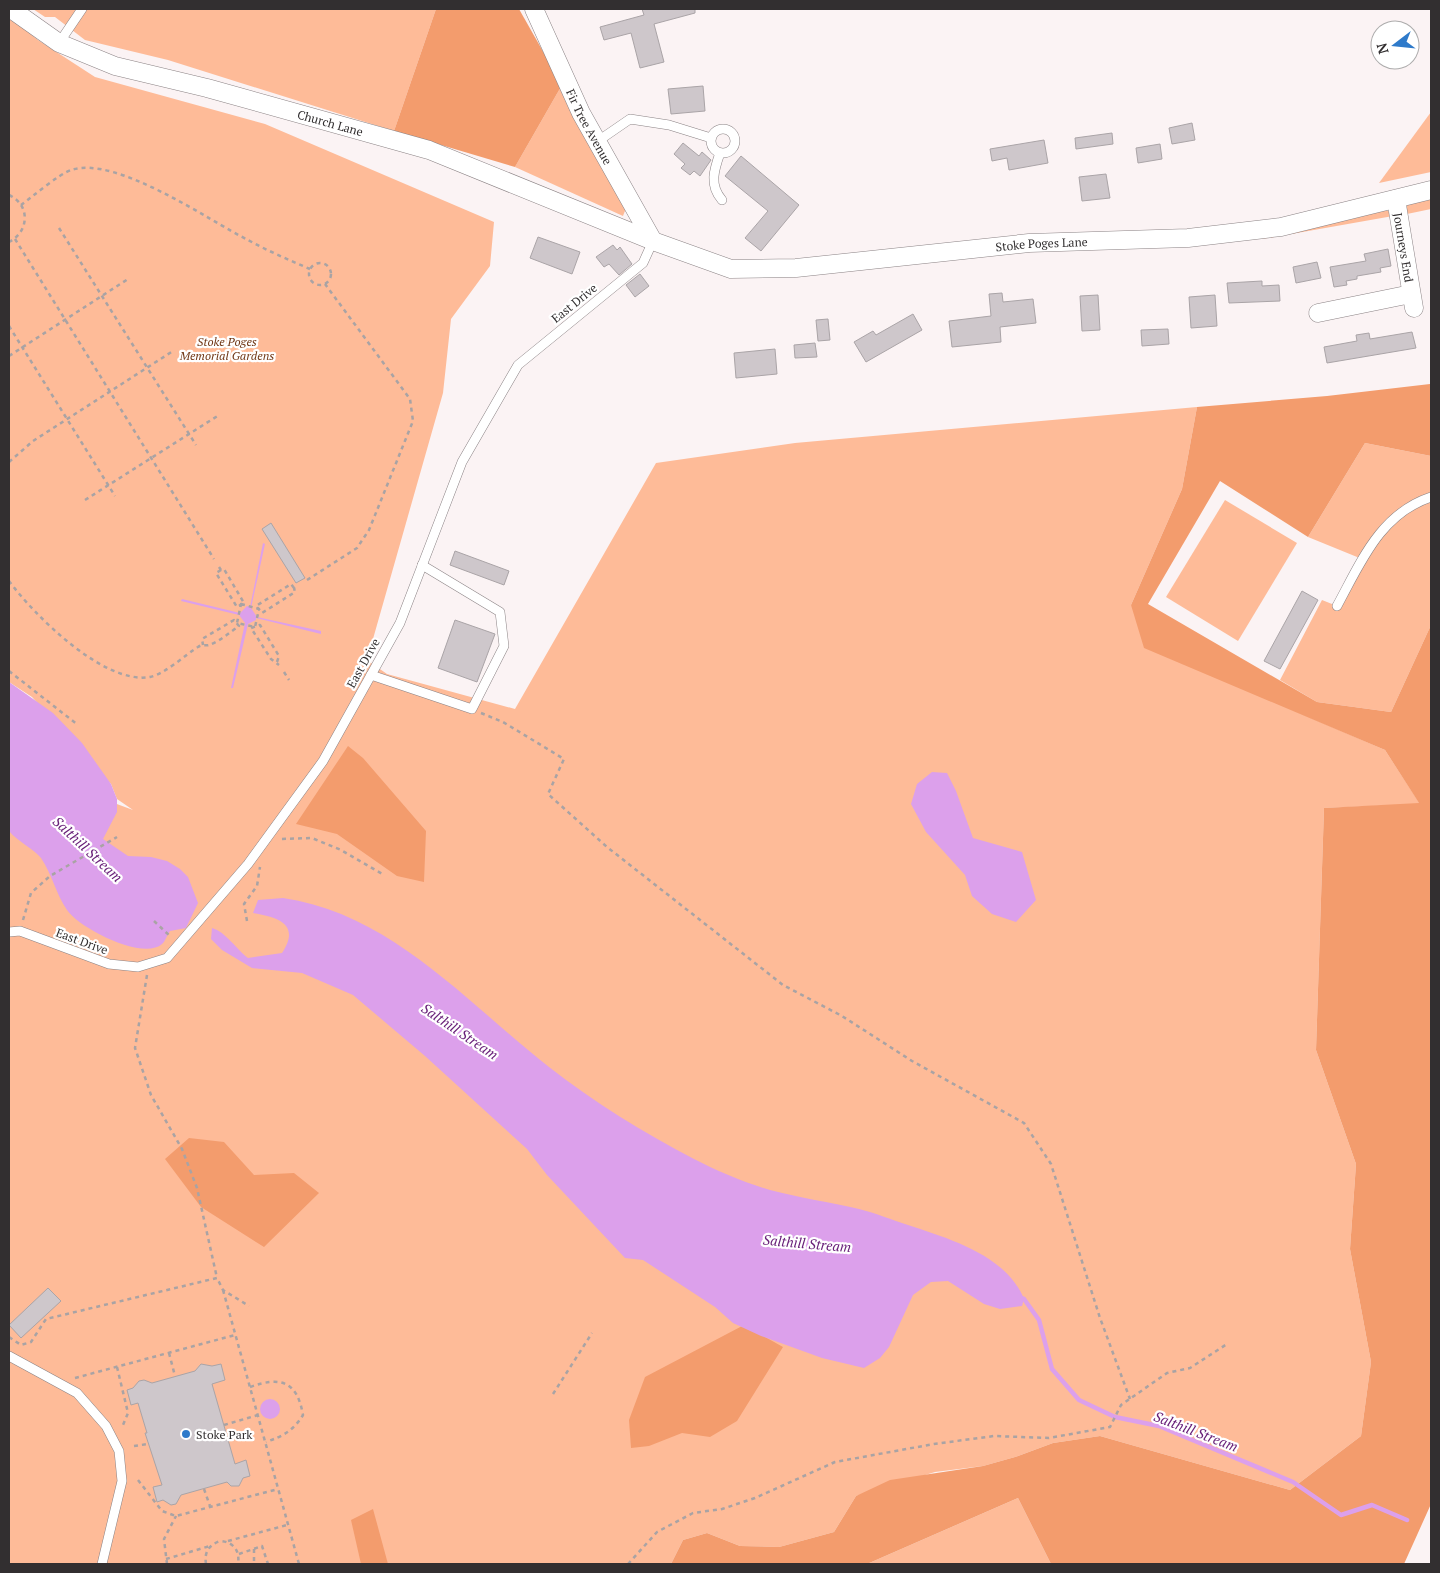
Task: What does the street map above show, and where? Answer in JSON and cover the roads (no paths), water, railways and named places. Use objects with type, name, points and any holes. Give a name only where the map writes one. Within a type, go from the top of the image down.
[{"type":"street","name":"Church Lane","points":[[11,9],[59,43],[115,66],[207,88],[429,150],[653,241]]},
{"type":"street","name":"Fir Tree Avenue","points":[[534,9],[581,113],[598,140],[653,241]]},
{"type":"street","name":"Stoke Poges Lane","points":[[653,241],[731,269],[796,268],[1029,243],[1188,238],[1281,227],[1431,190]]},
{"type":"street","name":"Journeys End","points":[[1329,315],[1412,301],[1396,200]]},
{"type":"lane","points":[[59,43],[82,9]]},
{"type":"lane","points":[[598,140],[630,119],[669,125],[711,138]]},
{"type":"lane","points":[[724,129],[734,135],[734,147],[728,153],[720,153],[713,149],[711,138],[716,131],[724,129]]},
{"type":"lane","points":[[720,153],[713,184],[716,194],[722,200]]},
{"type":"lane","name":"East Drive","points":[[9,932],[20,931],[109,964],[138,967],[167,958],[260,847],[323,761],[400,623],[462,462],[518,365],[643,263],[653,241]]},
{"type":"lane","points":[[1337,606],[1379,532],[1413,503],[1431,497]]},
{"type":"lane","points":[[371,675],[472,709],[504,646],[500,612],[422,566]]},
{"type":"lane","points":[[9,1356],[77,1393],[106,1426],[119,1451],[122,1480],[102,1564]]},
{"type":"water","points":[[263,543],[265,544],[251,608],[257,617],[321,631],[321,634],[256,618],[256,620],[248,624],[233,688],[231,688],[245,623],[239,615],[181,601],[182,599],[240,613],[247,606],[250,607]]},
{"type":"water","points":[[9,682],[53,713],[82,743],[111,784],[117,799],[117,812],[103,839],[128,856],[151,857],[167,861],[180,869],[188,877],[198,903],[186,928],[170,931],[162,944],[153,948],[127,945],[112,940],[84,925],[67,910],[41,858],[9,831]]},
{"type":"water","points":[[932,772],[947,773],[956,791],[973,838],[1022,852],[1036,900],[1016,922],[992,914],[972,896],[965,875],[926,832],[911,804],[917,784]]},
{"type":"water","points":[[283,898],[322,907],[359,922],[393,942],[458,990],[518,1042],[566,1080],[638,1128],[675,1149],[722,1172],[770,1190],[865,1211],[958,1243],[990,1260],[1004,1271],[1016,1284],[1024,1299],[1022,1306],[1000,1309],[984,1304],[948,1281],[931,1282],[913,1295],[889,1347],[880,1358],[864,1368],[822,1358],[761,1336],[733,1323],[715,1307],[643,1260],[625,1258],[547,1175],[527,1149],[425,1056],[353,995],[302,973],[252,968],[222,950],[211,939],[212,928],[226,937],[248,958],[282,953],[289,935],[288,929],[278,920],[253,913],[258,900]]},
{"type":"water","points":[[270,1399],[277,1402],[280,1409],[277,1416],[270,1419],[263,1416],[260,1409],[263,1402]]},
{"type":"waterway","name":"Salthill Stream","points":[[1021,1298],[1024,1299],[1039,1320],[1052,1369],[1079,1400],[1115,1417],[1159,1426],[1293,1482],[1341,1515],[1372,1505],[1407,1520]]},
{"type":"place","name":"Stoke Park","points":[[186,1434]]},
{"type":"park label","name":"Stoke Poges Memorial Gardens","points":[[227,348]]}]
